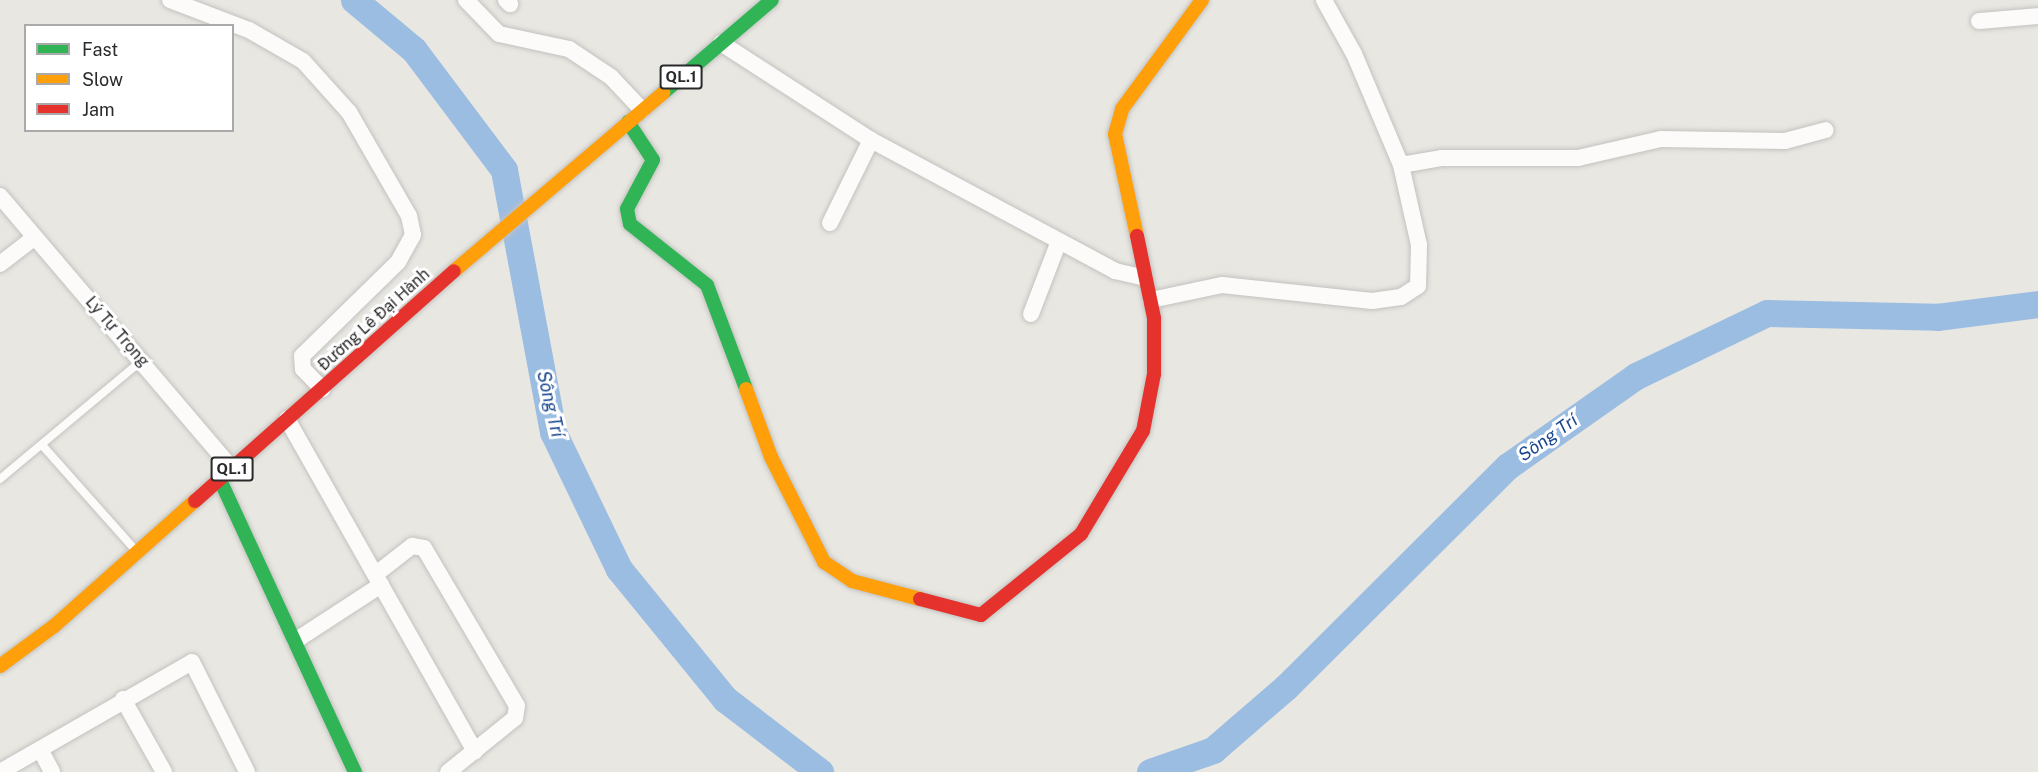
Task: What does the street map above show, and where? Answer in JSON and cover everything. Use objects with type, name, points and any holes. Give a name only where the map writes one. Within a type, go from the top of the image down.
[{"type":"street","points":[[170,0],[233,24]]},
{"type":"street","points":[[466,0],[499,34],[569,49],[611,77],[642,110]]},
{"type":"street","name":"Đường Lê Đại Hành","points":[[0,666],[137,552],[590,153],[772,0]]},
{"type":"street","points":[[628,122],[653,160],[648,178],[627,208],[630,224],[707,285],[771,457],[824,562],[852,581],[981,615],[1039,565],[1073,543],[1143,432],[1154,374],[1151,300],[1142,277],[1116,152],[1118,116],[1202,0]]},
{"type":"street","points":[[1151,300],[1222,285],[1346,302],[1408,294],[1421,280],[1422,267],[1401,165],[1354,54],[1324,0]]},
{"type":"street","points":[[1979,21],[2038,16]]},
{"type":"street","points":[[234,24],[249,30],[303,62],[349,112],[410,216],[413,235],[398,262],[302,356],[303,369],[322,388]]},
{"type":"street","points":[[720,43],[871,140],[1115,271],[1142,277]]},
{"type":"street","points":[[1401,165],[1442,158],[1578,158],[1661,139],[1785,141],[1826,130]]},
{"type":"street","points":[[830,223],[871,140]]},
{"type":"street","name":"Lý Tự Trọng","points":[[0,196],[141,360],[226,474]]},
{"type":"street","points":[[0,264],[35,237]]},
{"type":"street","points":[[1031,314],[1059,241]]},
{"type":"street","points":[[287,418],[475,751]]},
{"type":"street","points":[[226,474],[295,641],[355,772]]},
{"type":"street","points":[[295,641],[379,580],[412,546],[424,548],[515,702],[515,718],[448,772]]},
{"type":"street","points":[[0,772],[41,751],[178,666],[197,664],[247,772]]},
{"type":"street","points":[[123,699],[164,772]]},
{"type":"street","points":[[41,751],[52,772]]},
{"type":"lane","points":[[0,479],[141,360]]},
{"type":"lane","points":[[42,445],[137,552]]},
{"type":"waterway","name":"Sông Trí","points":[[354,0],[414,50],[504,170],[553,432],[619,569],[725,699],[820,772]]},
{"type":"waterway","name":"Sông Trí","points":[[1150,772],[1213,750],[1286,687],[1508,466],[1636,376],[1767,313],[1937,317],[2038,304]]},
{"type":"traffic: fast","points":[[663,93],[772,0]]},
{"type":"traffic: fast","points":[[628,122],[653,160],[627,209],[630,224],[707,285],[746,389]]},
{"type":"traffic: fast","points":[[220,480],[355,772]]},
{"type":"traffic: slow","points":[[1137,236],[1115,134],[1122,109],[1202,0]]},
{"type":"traffic: slow","points":[[454,271],[663,93]]},
{"type":"traffic: slow","points":[[746,389],[771,457],[824,562],[852,581],[920,599]]},
{"type":"traffic: slow","points":[[0,666],[54,626],[195,501]]},
{"type":"traffic: jam","points":[[920,599],[981,615],[1081,534],[1143,431],[1154,374],[1154,318],[1137,236]]},
{"type":"traffic: jam","points":[[195,501],[454,271]]}]
